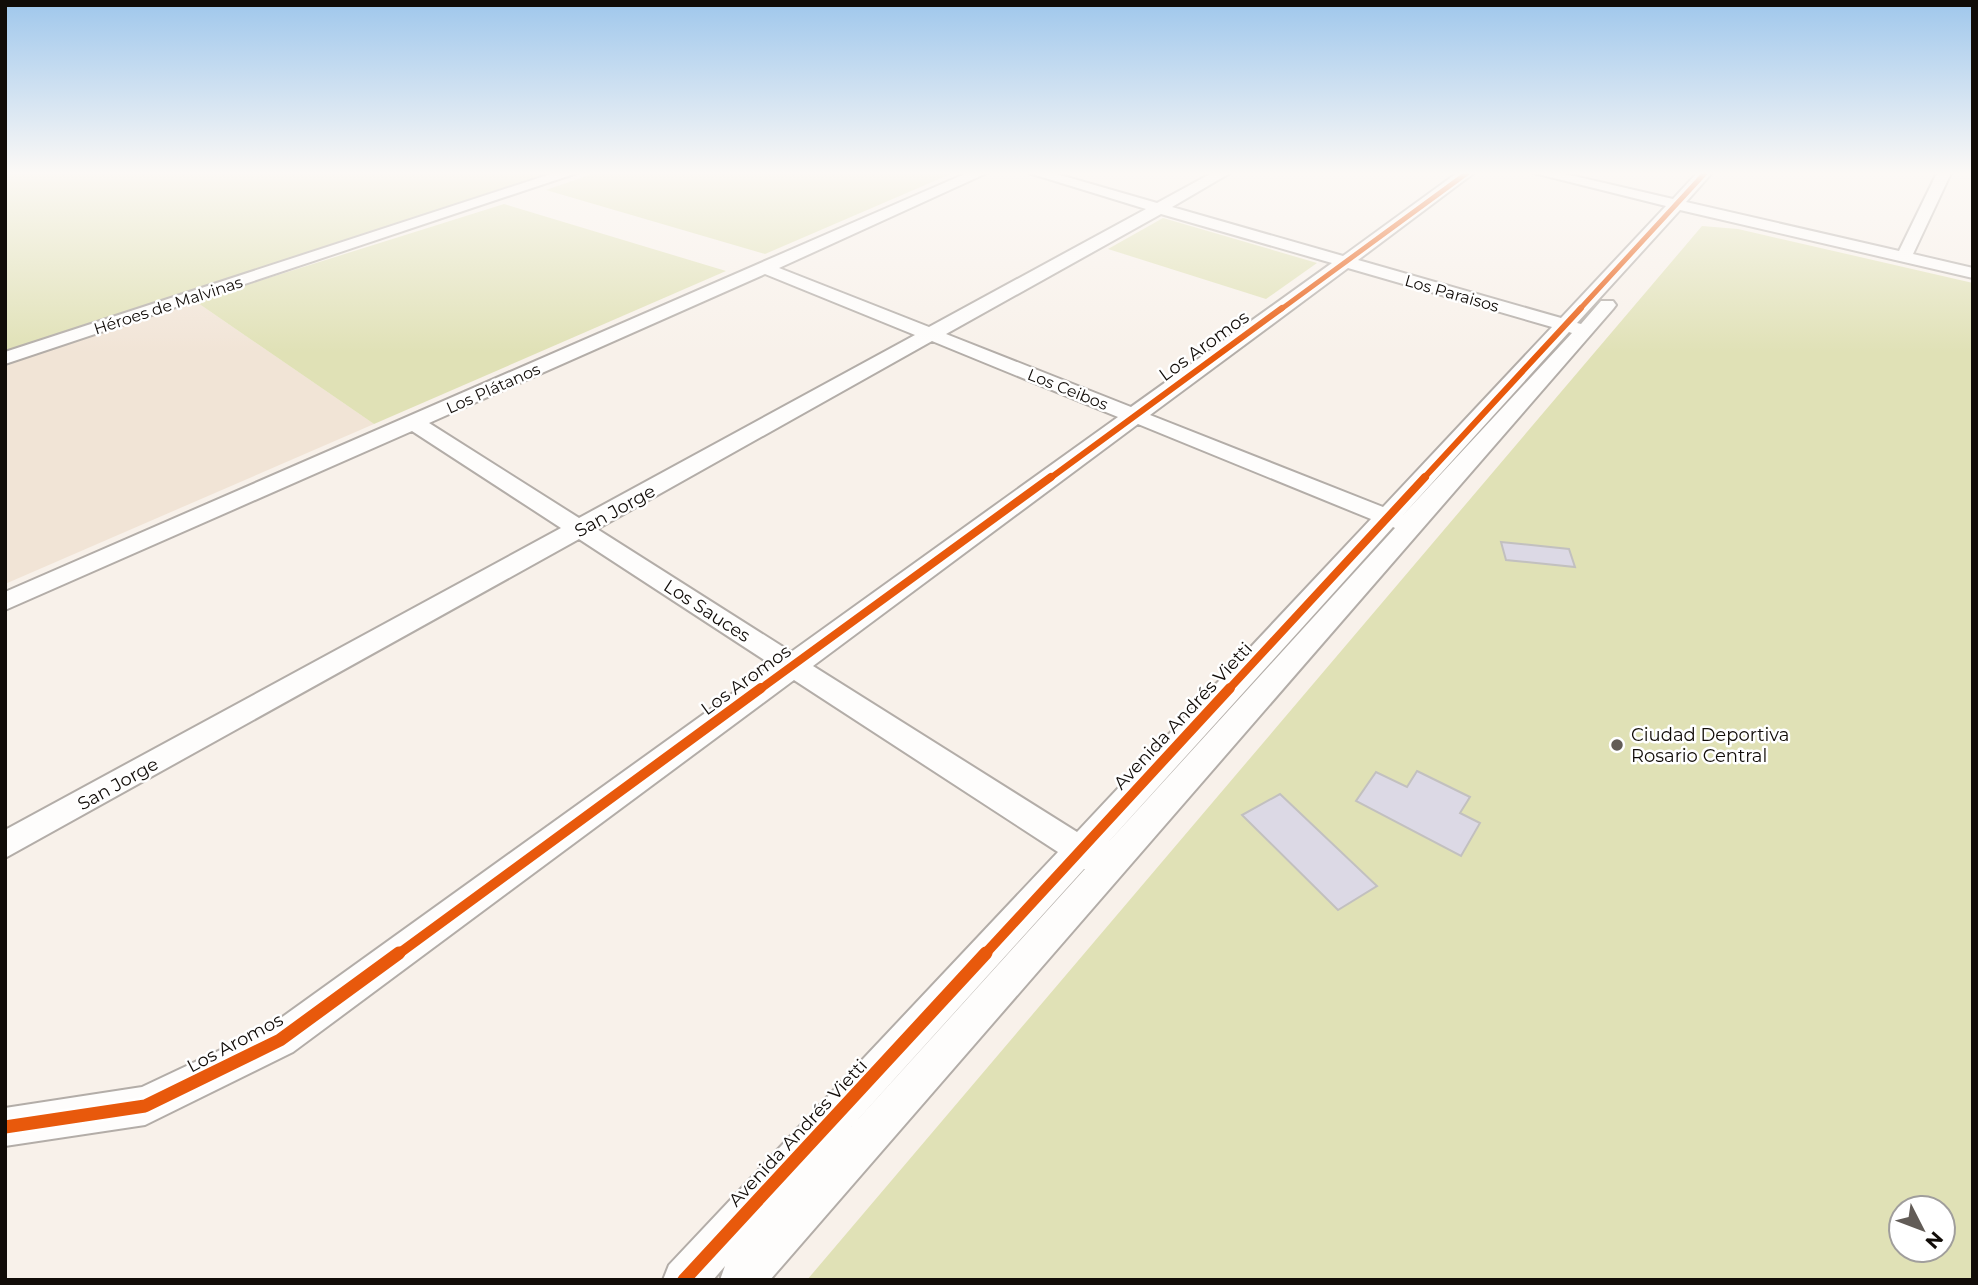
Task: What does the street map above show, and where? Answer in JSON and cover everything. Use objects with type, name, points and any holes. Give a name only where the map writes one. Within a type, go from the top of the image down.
[{"type":"street","name":"Héroes de Malvinas","points":[[5,358],[387,233]]},
{"type":"street","name":"Los Plátanos","points":[[5,603],[844,233]]},
{"type":"street","name":"San Jorge","points":[[5,845],[1116,233]]},
{"type":"street","name":"Los Paraisos","points":[[1243,233],[1574,328]]},
{"type":"street","name":"Los Aromos","points":[[5,1127],[145,1106],[280,1040],[1384,233]]},
{"type":"street","name":"Avenida Andrés Vietti","points":[[741,1280],[1107,867],[1399,522],[1660,233]]},
{"type":"street","points":[[1801,233],[1973,273]]},
{"type":"street","points":[[1904,257],[1915,233]]},
{"type":"street","name":"Los Ceibos","points":[[765,268],[1399,522]]},
{"type":"street","name":"Los Sauces","points":[[414,423],[1107,867]]},
{"type":"street","name":"Avenida Andrés Vietti","points":[[684,1280],[1080,850],[1399,522]]},
{"type":"shaded area","points":[[195,301],[374,424],[5,584],[5,364]]},
{"type":"green space","points":[[5,233],[372,233],[5,352]]},
{"type":"green space","points":[[412,233],[600,233],[726,271],[374,424],[195,301]]},
{"type":"green space","points":[[693,233],[814,233],[765,254]]},
{"type":"green space","points":[[1136,233],[1214,233],[1317,263],[1266,299],[1108,249]]},
{"type":"green space","name":"Ciudad Deportiva Rosario Central","points":[[1696,233],[1755,233],[1973,283],[1973,1280],[807,1280]]},
{"type":"building","points":[[1501,542],[1569,549],[1575,567],[1506,560]]},
{"type":"building","points":[[1417,771],[1470,797],[1460,813],[1480,823],[1461,856],[1356,801],[1376,772],[1407,787]]},
{"type":"building","points":[[1280,794],[1377,886],[1338,910],[1242,815]]},
{"type":"cycle path","points":[[5,1127],[145,1106],[280,1040],[1385,233]]},
{"type":"cycle path","points":[[684,1280],[1650,233]]},
{"type":"place","name":"Ciudad Deportiva Rosario Central","points":[[1617,745]]}]
